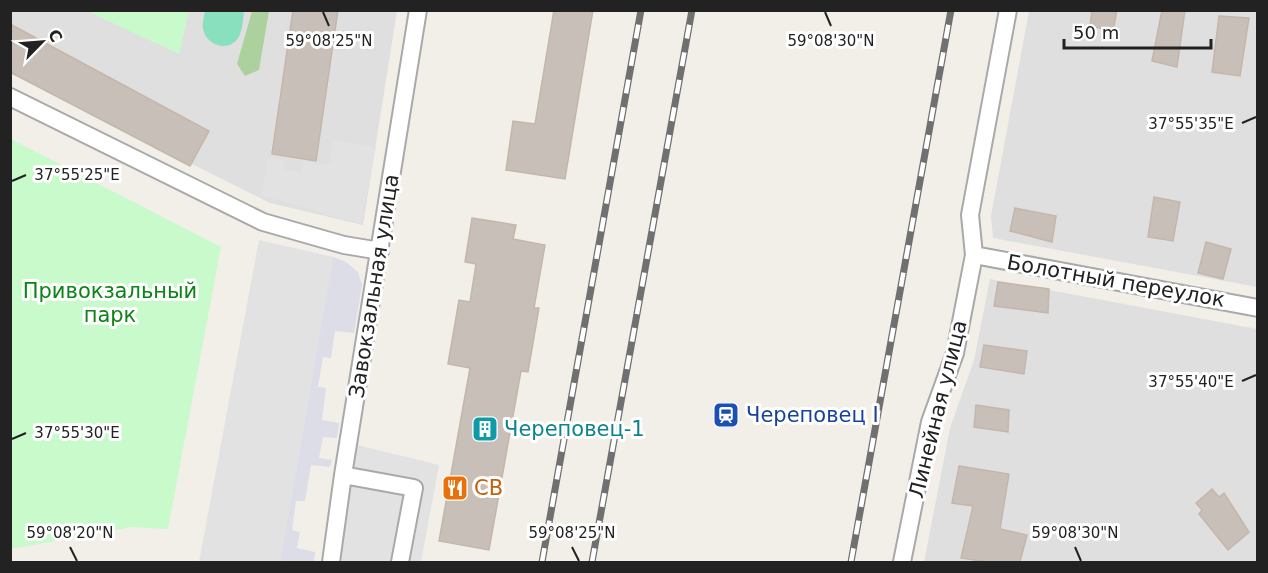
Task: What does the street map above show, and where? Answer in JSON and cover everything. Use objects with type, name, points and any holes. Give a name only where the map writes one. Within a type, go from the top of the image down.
[{"type":"street","name":"Завокзальная улица","points":[[331,562],[418,10]]},
{"type":"street","name":"Линейная улица","points":[[902,562],[930,422],[955,353],[974,255],[970,215],[1008,10]]},
{"type":"street","points":[[10,97],[263,222],[344,245],[380,251]]},
{"type":"street","name":"Болотный переулок","points":[[974,255],[1257,308]]},
{"type":"street","points":[[344,475],[414,488],[400,562]]},
{"type":"shaded area","points":[[10,11],[397,11],[363,225],[270,203],[11,74]]},
{"type":"shaded area","points":[[1029,11],[1257,11],[1257,287],[993,238],[991,216]]},
{"type":"shaded area","points":[[333,140],[376,147],[361,223],[261,195],[268,158],[285,160],[284,170],[301,172],[302,161],[330,163]]},
{"type":"shaded area","points":[[259,240],[333,257],[280,562],[199,562]]},
{"type":"shaded area","points":[[333,257],[346,262],[358,272],[362,285],[354,333],[335,331],[331,358],[323,357],[318,387],[326,388],[322,420],[339,423],[337,438],[323,437],[319,458],[332,460],[330,467],[311,465],[305,501],[296,501],[292,530],[300,532],[297,548],[315,552],[314,562],[280,562]]},
{"type":"shaded area","points":[[990,279],[1257,329],[1258,561],[924,562],[950,428],[974,360]]},
{"type":"shaded area","points":[[349,443],[439,465],[421,562],[331,562]]},
{"type":"green space","points":[[87,11],[189,11],[179,54]]},
{"type":"green space","points":[[205,11],[244,11],[242,28],[237,40],[232,44],[220,46],[209,40],[203,29]]},
{"type":"green space","points":[[252,11],[269,11],[259,70],[245,76],[237,64]]},
{"type":"green space","name":"Привокзальный парк","points":[[11,139],[221,247],[168,529],[132,527],[11,549]]},
{"type":"building","points":[[293,10],[338,10],[316,161],[272,154]]},
{"type":"building","points":[[554,10],[593,10],[565,179],[506,170],[513,121],[535,124]]},
{"type":"building","points":[[1092,10],[1117,10],[1113,31],[1090,26]]},
{"type":"building","points":[[1162,10],[1185,10],[1177,67],[1152,61]]},
{"type":"building","points":[[1219,16],[1249,18],[1240,76],[1212,72]]},
{"type":"building","points":[[10,24],[209,131],[190,166],[10,72]]},
{"type":"building","points":[[1154,197],[1180,202],[1173,241],[1148,237]]},
{"type":"building","points":[[1015,208],[1056,216],[1052,242],[1010,231]]},
{"type":"building","name":"Череповец-1","points":[[472,218],[516,225],[513,239],[545,245],[534,308],[539,308],[528,372],[521,371],[489,550],[439,541],[470,368],[448,364],[459,300],[470,302],[476,264],[465,262]]},
{"type":"building","points":[[1206,242],[1231,249],[1223,279],[1198,273]]},
{"type":"building","points":[[998,282],[1049,289],[1048,313],[994,306]]},
{"type":"building","points":[[984,345],[1027,351],[1024,374],[980,367]]},
{"type":"building","points":[[976,405],[1009,410],[1008,432],[974,427]]},
{"type":"building","points":[[959,466],[1009,474],[1000,529],[1027,535],[1020,562],[987,562],[961,558],[973,506],[952,503]]},
{"type":"building","points":[[1212,489],[1219,497],[1224,493],[1249,532],[1228,550],[1199,514],[1202,510],[1196,503]]},
{"type":"railway","points":[[542,562],[641,10]]},
{"type":"railway","points":[[592,562],[692,10]]},
{"type":"railway","points":[[851,562],[951,10]]},
{"type":"place","name":"Череповец I","points":[[726,415]]},
{"type":"place","name":"Череповец-1","points":[[485,429]]},
{"type":"place","name":"СВ","points":[[455,488]]}]
